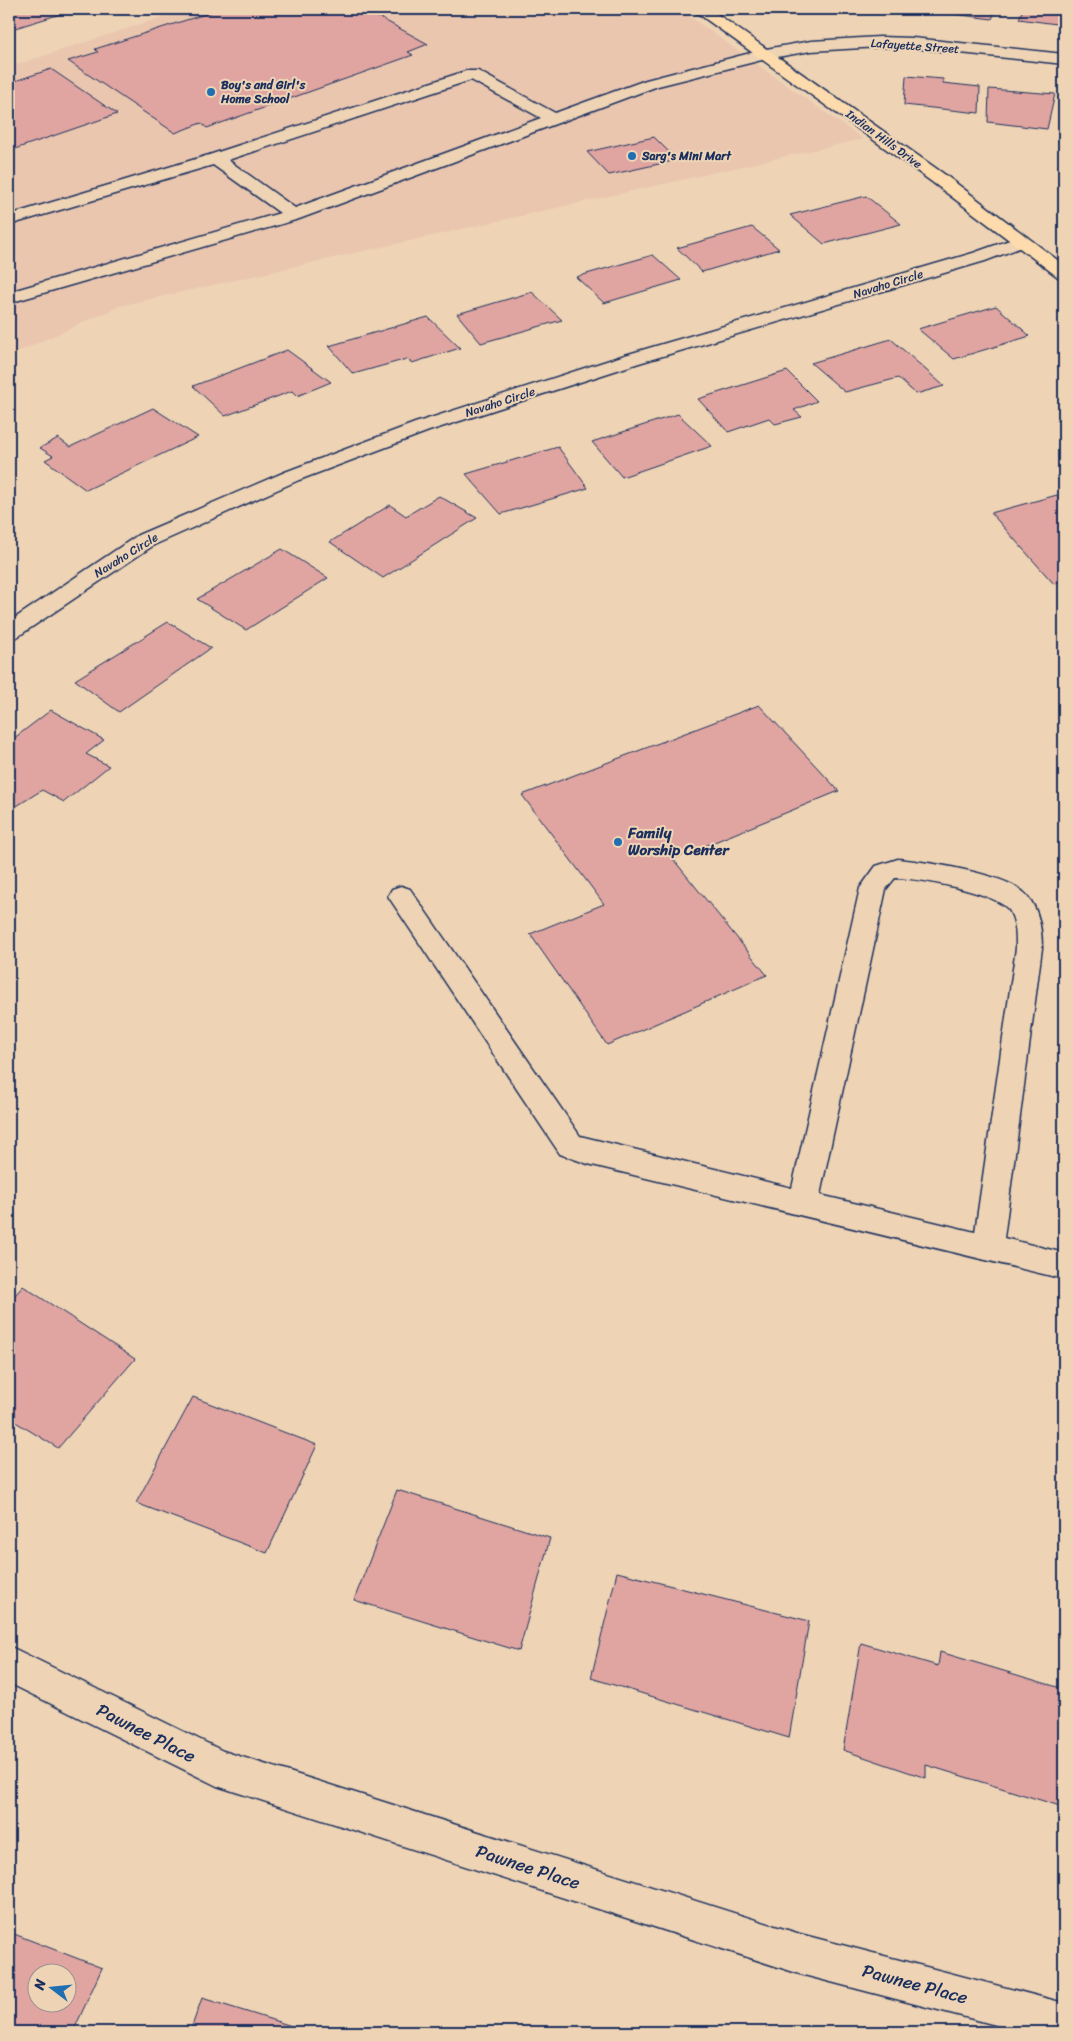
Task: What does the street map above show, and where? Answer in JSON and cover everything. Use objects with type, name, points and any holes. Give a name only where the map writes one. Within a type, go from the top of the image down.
[{"type":"main road","name":"Indian Hills Drive","points":[[701,9],[766,54],[1064,273]]},
{"type":"street","name":"Lafayette Street","points":[[9,298],[293,215],[652,82],[766,54],[811,46],[879,42],[913,43],[1064,59]]},
{"type":"street","points":[[9,220],[215,159],[472,74],[554,119]]},
{"type":"street","points":[[215,159],[293,215]]},
{"type":"street","name":"Navaho Circle","points":[[9,632],[146,540],[292,476],[422,427],[614,364],[979,257],[1021,241]]},
{"type":"street","points":[[803,1203],[873,888],[878,877],[891,869],[906,869],[996,889],[1012,897],[1022,909],[1029,928],[1029,948],[988,1248]]},
{"type":"street","points":[[401,896],[570,1145],[588,1152],[1064,1266]]},
{"type":"street","name":"Pawnee Place","points":[[9,1664],[217,1768],[800,1954],[1064,2023]]},
{"type":"shaded area","points":[[187,9],[679,9],[863,139],[120,306],[9,356],[9,67]]},
{"type":"building","points":[[9,9],[77,9],[15,28],[9,23]]},
{"type":"building","name":"Boy's and Girl's Home School","points":[[221,9],[364,9],[428,44],[408,52],[413,55],[207,128],[201,123],[175,133],[68,61],[98,52],[95,49]]},
{"type":"building","points":[[932,9],[996,9],[992,19],[946,13],[948,10]]},
{"type":"building","points":[[1023,9],[1064,9],[1064,25],[1019,19]]},
{"type":"building","points":[[51,69],[117,114],[9,151],[9,83]]},
{"type":"building","points":[[906,76],[943,79],[943,83],[980,87],[979,113],[904,105]]},
{"type":"building","points":[[989,89],[1055,94],[1047,129],[988,122]]},
{"type":"building","name":"Sarg's Mini Mart","points":[[654,137],[677,160],[609,175],[587,152]]},
{"type":"building","points":[[866,196],[901,224],[824,244],[790,215]]},
{"type":"building","points":[[752,227],[779,249],[702,272],[677,248]]},
{"type":"building","points":[[653,255],[681,280],[604,303],[576,277]]},
{"type":"building","points":[[532,292],[562,320],[481,343],[457,314]]},
{"type":"building","points":[[996,306],[1030,336],[954,359],[918,329]]},
{"type":"building","points":[[428,317],[460,348],[412,363],[407,359],[353,374],[329,346]]},
{"type":"building","points":[[891,339],[944,386],[916,394],[898,378],[845,392],[811,363]]},
{"type":"building","points":[[287,350],[331,382],[297,396],[292,391],[225,416],[193,386]]},
{"type":"building","points":[[787,371],[817,401],[794,410],[802,417],[775,424],[769,418],[728,432],[698,399]]},
{"type":"building","points":[[153,408],[198,437],[86,490],[45,460],[53,456],[40,448],[58,438],[70,447]]},
{"type":"building","points":[[678,414],[712,446],[622,477],[592,442]]},
{"type":"building","points":[[558,447],[588,488],[501,514],[466,474]]},
{"type":"building","points":[[1057,495],[1064,503],[1064,581],[1054,584],[991,513]]},
{"type":"building","points":[[439,496],[477,518],[383,578],[330,542],[390,505],[406,516]]},
{"type":"building","points":[[282,549],[328,578],[246,630],[197,599]]},
{"type":"building","points":[[168,622],[211,648],[119,712],[75,680]]},
{"type":"building","points":[[759,705],[839,791],[673,859],[767,975],[607,1045],[530,934],[604,904],[522,795]]},
{"type":"building","points":[[51,710],[104,740],[86,754],[109,766],[64,802],[42,790],[12,809],[9,807],[9,742]]},
{"type":"building","points":[[23,1286],[135,1359],[58,1448],[9,1418],[9,1302]]},
{"type":"building","points":[[193,1397],[317,1445],[267,1553],[136,1503]]},
{"type":"building","points":[[397,1490],[550,1538],[519,1651],[354,1600]]},
{"type":"building","points":[[617,1572],[809,1621],[789,1738],[591,1678]]},
{"type":"building","points":[[861,1643],[938,1666],[940,1652],[1064,1689],[1064,1766],[1060,1806],[926,1765],[926,1778],[843,1750]]},
{"type":"building","points":[[9,1932],[102,1968],[73,2032],[9,2032]]},
{"type":"building","points":[[202,1998],[311,2032],[190,2032]]},
{"type":"place","name":"Boy's and Girl's Home School","points":[[211,92]]},
{"type":"place","name":"Sarg's Mini Mart","points":[[632,156]]},
{"type":"place","name":"Family Worship Center","points":[[618,842]]}]
